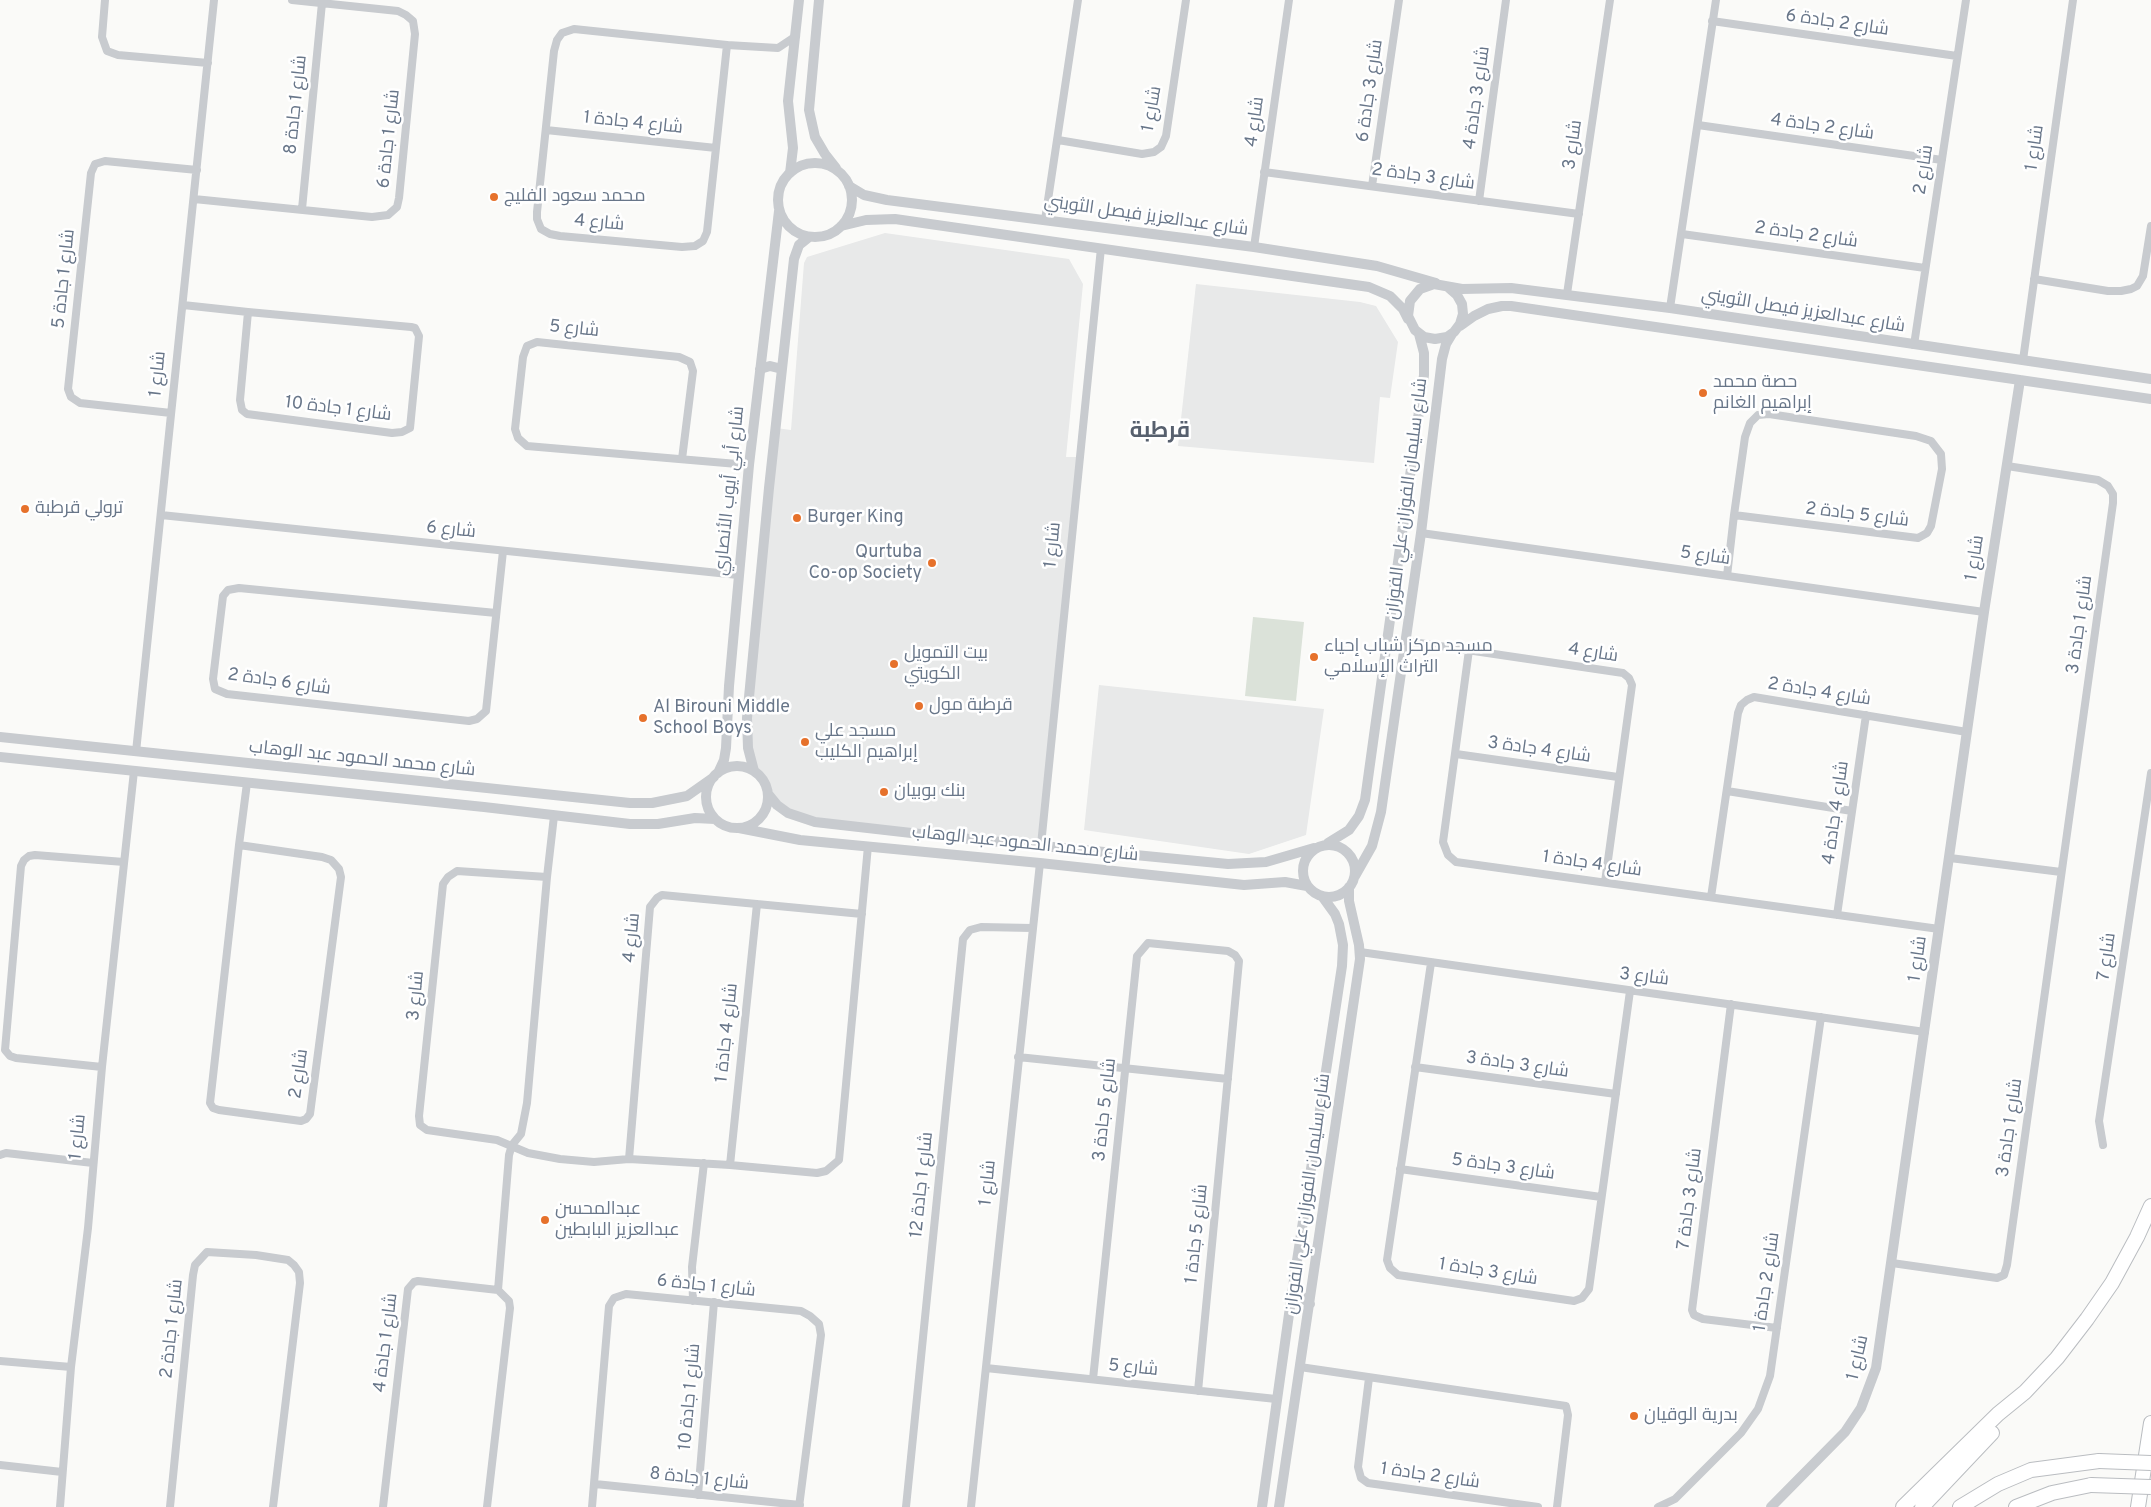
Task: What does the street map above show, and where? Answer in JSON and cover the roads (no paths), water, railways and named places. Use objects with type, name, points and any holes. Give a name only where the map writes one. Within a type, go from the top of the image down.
[{"type":"highway","points":[[1922,1507],[1997,1427],[2056,1358],[2102,1299],[2122,1266],[2150,1209]]},
{"type":"highway","points":[[1903,1507],[1998,1414],[2025,1392]]},
{"type":"highway","points":[[2138,1507],[2151,1423]]},
{"type":"highway","points":[[1960,1507],[1998,1484],[2031,1470],[2099,1461],[2151,1464]]},
{"type":"highway","points":[[2016,1507],[2052,1493],[2091,1485],[2151,1487]]},
{"type":"street","points":[[105,0],[102,37],[107,51],[118,55],[208,63]]},
{"type":"street","name":"شارع 1","points":[[136,752],[214,0]]},
{"type":"street","name":"شارع 1 جادة 6","points":[[194,199],[380,217],[395,210],[399,198],[414,25],[406,15],[398,11],[292,0]]},
{"type":"street","points":[[790,173],[793,148],[788,100],[799,0]]},
{"type":"street","points":[[819,0],[810,94],[810,119],[819,145],[840,172],[849,186],[852,194],[851,209],[845,222],[835,232],[824,236],[809,237],[792,230],[784,221],[778,200],[779,190],[790,173],[804,164],[817,163],[829,166],[840,172]]},
{"type":"street","points":[[1045,220],[1078,0]]},
{"type":"street","name":"شارع 1","points":[[1058,140],[1142,154],[1154,152],[1161,147],[1166,136],[1186,0]]},
{"type":"street","name":"شارع 4","points":[[1254,248],[1289,0]]},
{"type":"street","name":"شارع 3 جادة 6","points":[[1372,186],[1399,0]]},
{"type":"street","name":"شارع 3 جادة 4","points":[[1479,201],[1506,0]]},
{"type":"street","name":"شارع 3","points":[[1567,294],[1610,0]]},
{"type":"street","points":[[1670,308],[1716,0]]},
{"type":"street","name":"شارع 2","points":[[1914,345],[1966,0]]},
{"type":"street","name":"شارع 1","points":[[2023,360],[2073,0]]},
{"type":"street","name":"شارع 1 جادة 8","points":[[302,209],[322,3]]},
{"type":"street","name":"شارع 2 جادة 6","points":[[1712,21],[1957,56]]},
{"type":"street","name":"شارع 4","points":[[727,45],[707,232],[700,244],[682,246],[560,236],[541,229],[537,219],[554,47],[559,36],[565,30],[574,29],[727,45],[778,48]]},
{"type":"street","points":[[793,64],[787,54],[778,48],[796,36]]},
{"type":"street","name":"شارع 2 جادة 4","points":[[1698,125],[1942,160]]},
{"type":"street","name":"شارع 4 جادة 1","points":[[546,130],[716,148]]},
{"type":"street","name":"شارع 1 جادة 5","points":[[172,413],[80,403],[71,397],[68,389],[90,173],[94,164],[105,161],[197,170]]},
{"type":"street","name":"شارع 3 جادة 2","points":[[1264,172],[1578,214]]},
{"type":"street","name":"شارع عبدالعزيز فيصل الثويني","points":[[849,186],[864,195],[886,200],[1254,248],[1386,268],[1444,286],[1474,290],[1511,288],[1567,294],[2151,379]]},
{"type":"street","name":"شارع أبي أيوب الأنصاري","points":[[716,775],[724,760],[726,748],[738,575],[749,465],[780,211]]},
{"type":"street","points":[[841,226],[866,220],[895,220],[1369,287],[1390,296],[1403,309],[1409,321],[1419,334],[1435,340],[1447,337],[1456,330],[1462,320],[1463,309],[1460,299],[1444,286],[1425,286],[1413,296],[1408,311],[1409,321]]},
{"type":"street","points":[[2034,279],[2108,291],[2131,289],[2137,286],[2143,276],[2151,226]]},
{"type":"street","name":"شارع 2 جادة 2","points":[[1682,234],[1925,268]]},
{"type":"street","points":[[754,771],[748,748],[747,718],[782,369],[794,259],[799,245],[809,237]]},
{"type":"street","name":"شارع 1","points":[[1041,846],[1101,248]]},
{"type":"street","name":"شارع 1 جادة 10","points":[[183,305],[415,328],[420,336],[410,428],[402,432],[392,433],[247,414],[242,410],[240,400],[248,312]]},
{"type":"street","name":"شارع عبدالعزيز فيصل الثويني","points":[[1456,330],[1481,312],[1502,306],[1800,347],[2151,399]]},
{"type":"street","points":[[1771,343],[1779,338],[1781,334],[1774,323]]},
{"type":"street","points":[[1800,347],[1795,339],[1802,328]]},
{"type":"street","name":"شارع سليمان الفوزان علي الفوزان","points":[[1354,876],[1372,846],[1379,824],[1421,533],[1443,354],[1446,344],[1456,330]]},
{"type":"street","name":"شارع سليمان الفوزان علي الفوزان","points":[[1328,844],[1349,830],[1359,816],[1365,800],[1425,368],[1424,353],[1419,334]]},
{"type":"street","name":"شارع 5","points":[[682,459],[693,371],[690,362],[679,356],[537,342],[527,346],[523,357],[515,429],[518,438],[527,446],[749,465]]},
{"type":"street","points":[[760,368],[770,366],[782,369]]},
{"type":"street","name":"شارع 1","points":[[1771,1507],[1835,1444],[1861,1408],[1876,1368],[1984,612],[2020,380]]},
{"type":"street","name":"شارع 5 جادة 2","points":[[1728,576],[1734,515],[1746,433],[1750,423],[1758,415],[1769,414],[1916,436],[1931,441],[1941,454],[1942,469],[1931,526],[1927,533],[1918,538],[1734,515]]},
{"type":"street","points":[[1417,421],[1427,421],[1435,424]]},
{"type":"street","name":"شارع 1 جادة 3","points":[[1892,1263],[1997,1278],[2004,1274],[2062,872],[2113,498],[2108,486],[2094,479],[2008,466]]},
{"type":"street","name":"شارع 6","points":[[161,515],[738,575]]},
{"type":"street","name":"شارع 5","points":[[1421,533],[1984,612]]},
{"type":"street","name":"شارع 6 جادة 2","points":[[496,613],[239,588],[228,590],[224,596],[213,679],[216,689],[227,694],[469,721],[477,720],[486,711],[503,551]]},
{"type":"street","name":"شارع 4","points":[[1406,641],[1623,673],[1632,685],[1605,882]]},
{"type":"street","name":"شارع 4 جادة 1","points":[[1470,650],[1443,842],[1448,855],[1456,862],[1939,929]]},
{"type":"street","name":"شارع 4 جادة 2","points":[[1711,897],[1738,713],[1741,705],[1747,700],[1754,697],[1967,732]]},
{"type":"street","name":"شارع 4 جادة 4","points":[[1837,915],[1866,715]]},
{"type":"street","name":"شارع محمد الحمود عبد الوهاب","points":[[0,736],[601,801],[652,803],[687,796],[716,775]]},
{"type":"street","points":[[50,762],[48,751],[55,743]]},
{"type":"street","name":"شارع 4 جادة 3","points":[[1456,754],[1618,777]]},
{"type":"street","name":"شارع محمد الحمود عبد الوهاب","points":[[0,757],[630,824],[672,823],[695,818],[715,819]]},
{"type":"street","points":[[738,766],[754,771],[762,779],[768,794],[767,805],[763,815],[750,826],[739,828],[724,826],[709,811],[706,796],[708,786],[716,775],[727,768],[738,766]]},
{"type":"street","name":"شارع 1","points":[[60,1507],[71,1367],[88,1228],[92,1163],[134,771]]},
{"type":"street","name":"شارع 7","points":[[2103,1145],[2099,1121],[2151,773]]},
{"type":"street","name":"شارع 2","points":[[239,845],[322,857],[331,860],[339,869],[341,877],[310,1114],[306,1119],[300,1121],[219,1110],[213,1108],[210,1103],[239,845],[247,783]]},
{"type":"street","points":[[484,807],[488,798],[485,789]]},
{"type":"street","points":[[1727,790],[1852,810]]},
{"type":"street","points":[[509,810],[505,800],[511,792]]},
{"type":"street","name":"شارع محمد الحمود عبد الوهاب","points":[[768,794],[777,805],[788,813],[815,822],[1041,846],[1239,864],[1283,858],[1314,848]]},
{"type":"street","points":[[487,1507],[510,1308],[509,1301],[498,1290],[509,1155],[512,1145],[521,1134],[527,1103],[554,816]]},
{"type":"street","name":"شارع محمد الحمود عبد الوهاب","points":[[739,828],[800,840],[1244,885],[1285,882],[1307,886]]},
{"type":"street","points":[[1328,844],[1342,848],[1349,854],[1354,863],[1354,876],[1349,887],[1339,895],[1322,896],[1314,893],[1307,886],[1303,876],[1303,866],[1307,856],[1314,848],[1328,844]]},
{"type":"street","points":[[512,1145],[528,1153],[560,1159],[594,1162],[629,1158],[817,1173],[826,1171],[839,1160],[868,846]]},
{"type":"street","points":[[102,1067],[16,1058],[10,1056],[5,1050],[21,866],[29,856],[36,855],[124,862]]},
{"type":"street","points":[[1950,858],[2062,872]]},
{"type":"street","name":"شارع 1","points":[[971,1507],[1040,863]]},
{"type":"street","name":"شارع 3","points":[[512,1145],[497,1140],[427,1130],[420,1125],[420,1107],[443,884],[448,877],[457,872],[547,877]]},
{"type":"street","name":"شارع سليمان الفوزان علي الفوزان","points":[[1280,1507],[1360,952],[1349,901],[1349,887]]},
{"type":"street","name":"شارع 4","points":[[629,1158],[650,908],[657,898],[662,895],[862,914]]},
{"type":"street","name":"شارع سليمان الفوزان علي الفوزان","points":[[1262,1507],[1290,1300],[1343,956],[1339,924],[1335,914],[1322,896]]},
{"type":"street","name":"شارع 4 جادة 1","points":[[730,1165],[757,904]]},
{"type":"street","name":"شارع 1 جادة 12","points":[[906,1507],[964,939],[970,930],[982,927],[1032,928]]},
{"type":"street","name":"شارع 5 جادة 3","points":[[1093,1380],[1137,956],[1148,943],[1228,951],[1235,955],[1239,961]]},
{"type":"street","name":"شارع 3","points":[[1360,952],[1925,1032]]},
{"type":"street","name":"شارع 5 جادة 1","points":[[1198,1391],[1239,961]]},
{"type":"street","name":"شارع 3 جادة 1","points":[[1431,962],[1387,1260],[1390,1268],[1398,1275],[1574,1301],[1582,1298],[1588,1289],[1630,991]]},
{"type":"street","name":"شارع 3 جادة 7","points":[[1731,1004],[1692,1310],[1694,1315],[1703,1319],[1777,1328]]},
{"type":"street","name":"شارع 2 جادة 1","points":[[1658,1507],[1675,1499],[1741,1433],[1758,1409],[1770,1376],[1821,1017]]},
{"type":"street","points":[[1018,1057],[1228,1079]]},
{"type":"street","name":"شارع 3 جادة 3","points":[[1414,1067],[1616,1094]]},
{"type":"street","points":[[0,1155],[6,1154],[92,1163]]},
{"type":"street","points":[[693,1300],[692,1267],[704,1163]]},
{"type":"street","name":"شارع 3 جادة 5","points":[[1400,1169],[1601,1197]]},
{"type":"street","points":[[2150,1209],[2151,1195]]},
{"type":"street","name":"شارع 1 جادة 2","points":[[170,1507],[193,1275],[195,1265],[208,1252],[256,1255],[288,1260],[299,1272],[300,1283],[273,1507]]},
{"type":"street","points":[[1294,1275],[1299,1280],[1306,1282],[1314,1274]]},
{"type":"street","name":"شارع 1 جادة 4","points":[[383,1507],[408,1290],[414,1282],[418,1281],[498,1290]]},
{"type":"street","name":"شارع 1 جادة 6","points":[[592,1507],[609,1306],[614,1298],[626,1294],[801,1311],[819,1324],[821,1335],[800,1506]]},
{"type":"street","points":[[1290,1300],[1301,1296],[1310,1304]]},
{"type":"street","name":"شارع 1 جادة 10","points":[[698,1494],[714,1302]]},
{"type":"street","points":[[0,1361],[71,1367]]},
{"type":"street","points":[[1300,1367],[1566,1406],[1568,1415],[1557,1507]]},
{"type":"street","name":"شارع 5","points":[[986,1368],[1276,1399]]},
{"type":"street","name":"شارع 2 جادة 1","points":[[1369,1378],[1358,1467],[1361,1478],[1368,1483],[1538,1507]]},
{"type":"street","points":[[0,1465],[62,1472]]},
{"type":"street","name":"شارع 1 جادة 8","points":[[595,1484],[800,1506]]},
{"type":"place","name":"محمد سعود الفليج","points":[[494,197]]},
{"type":"place","name":"حصة محمد إبراهيم الغانم","points":[[1703,393]]},
{"type":"place","name":"ترولي قرطبة","points":[[25,509]]},
{"type":"place","name":"Burger King","points":[[797,518]]},
{"type":"place","name":"Qurtuba Co-op Society","points":[[932,563]]},
{"type":"place","name":"مسجد مركز شباب إحياء التراث الإسلامي","points":[[1314,657]]},
{"type":"place","name":"بيت التمويل الكويتي","points":[[894,664]]},
{"type":"place","name":"قرطبة مول","points":[[919,706]]},
{"type":"place","name":"Al Birouni Middle School Boys","points":[[643,718]]},
{"type":"place","name":"مسجد علي إبراهيم الكليب","points":[[805,742]]},
{"type":"place","name":"بنك بوبيان","points":[[884,792]]},
{"type":"place","name":"عبدالمحسن عبدالعزيز البابطين","points":[[545,1220]]},
{"type":"place","name":"بدرية الوقيان","points":[[1634,1416]]},
{"type":"district","name":"قرطبة","points":[[1160,433]]}]
